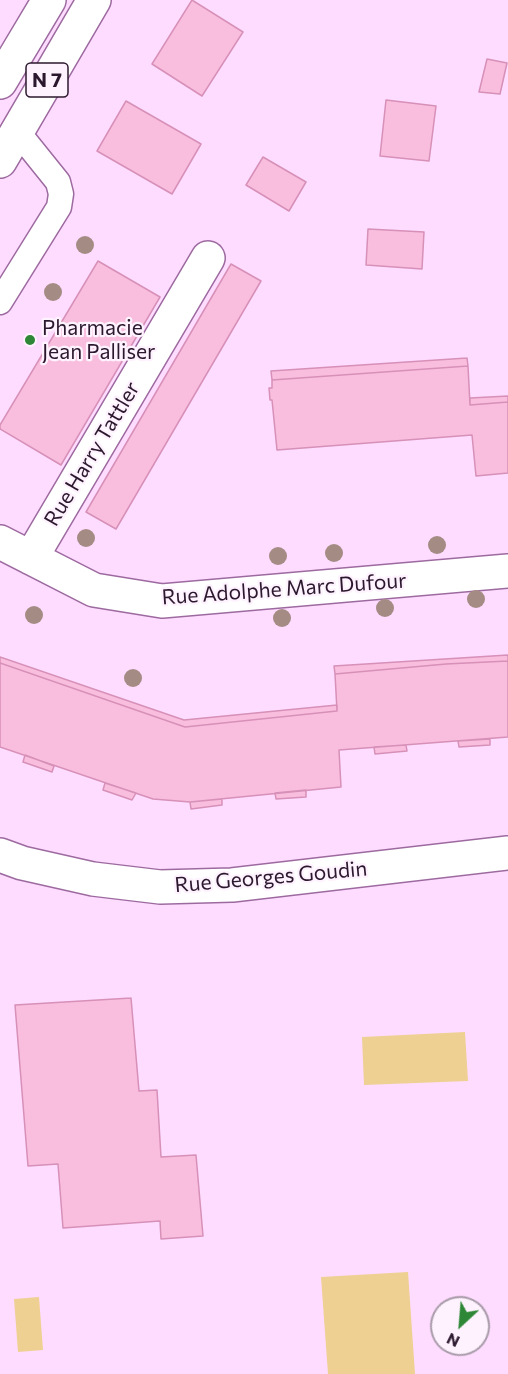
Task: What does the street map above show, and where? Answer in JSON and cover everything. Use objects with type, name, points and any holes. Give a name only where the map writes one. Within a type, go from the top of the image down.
[{"type":"street","name":"N 7","points":[[0,82],[49,0]]},
{"type":"street","name":"N 7","points":[[0,161],[94,0]]},
{"type":"street","name":"Rue Harry Tattler","points":[[31,558],[208,258]]},
{"type":"street","name":"Rue Adolphe Marc Dufour","points":[[0,542],[94,590],[162,601],[508,572]]},
{"type":"street","name":"Rue Georges Goudin","points":[[0,855],[93,879],[160,887],[232,885],[508,853]]},
{"type":"lane","points":[[0,302],[59,207],[61,194],[58,183],[17,131]]},
{"type":"shaded area","points":[[465,1032],[468,1081],[364,1085],[362,1037]]},
{"type":"shaded area","points":[[408,1272],[415,1374],[328,1374],[321,1277]]},
{"type":"shaded area","points":[[39,1297],[43,1350],[18,1352],[14,1299]]},
{"type":"building","points":[[192,0],[243,32],[202,96],[152,64]]},
{"type":"building","points":[[487,59],[507,63],[500,94],[479,92]]},
{"type":"building","points":[[386,100],[436,106],[429,161],[380,156]]},
{"type":"building","points":[[126,101],[201,144],[172,194],[97,151]]},
{"type":"building","points":[[263,157],[306,182],[289,211],[246,185]]},
{"type":"building","points":[[368,229],[424,232],[422,269],[366,265]]},
{"type":"building","points":[[98,261],[160,297],[61,465],[0,429],[0,425]]},
{"type":"building","points":[[231,264],[261,281],[116,529],[86,512]]},
{"type":"building","points":[[467,358],[468,366],[272,380],[271,371]]},
{"type":"building","points":[[468,366],[470,405],[508,402],[508,473],[476,476],[472,435],[277,450],[269,388],[272,388],[272,380]]},
{"type":"building","points":[[508,396],[508,402],[470,405],[470,398]]},
{"type":"building","points":[[508,655],[508,661],[335,674],[334,666]]},
{"type":"building","points":[[0,657],[184,720],[337,705],[337,711],[185,727],[0,663]]},
{"type":"building","points":[[508,661],[508,737],[339,750],[341,787],[190,802],[153,799],[0,747],[0,663],[185,727],[337,711],[335,674]]},
{"type":"building","points":[[490,739],[490,745],[459,747],[458,741]]},
{"type":"building","points":[[406,745],[407,751],[375,754],[374,747]]},
{"type":"building","points":[[25,755],[54,766],[52,772],[23,762]]},
{"type":"building","points":[[105,783],[136,793],[132,800],[103,790]]},
{"type":"building","points":[[306,790],[306,797],[276,799],[275,793]]},
{"type":"building","points":[[222,799],[222,805],[191,809],[190,802]]},
{"type":"building","points":[[131,998],[139,1091],[157,1090],[161,1157],[196,1155],[203,1236],[161,1239],[160,1221],[63,1228],[58,1164],[28,1166],[15,1005]]},
{"type":"place","name":"Pharmacie Jean Palliser","points":[[30,340]]}]
